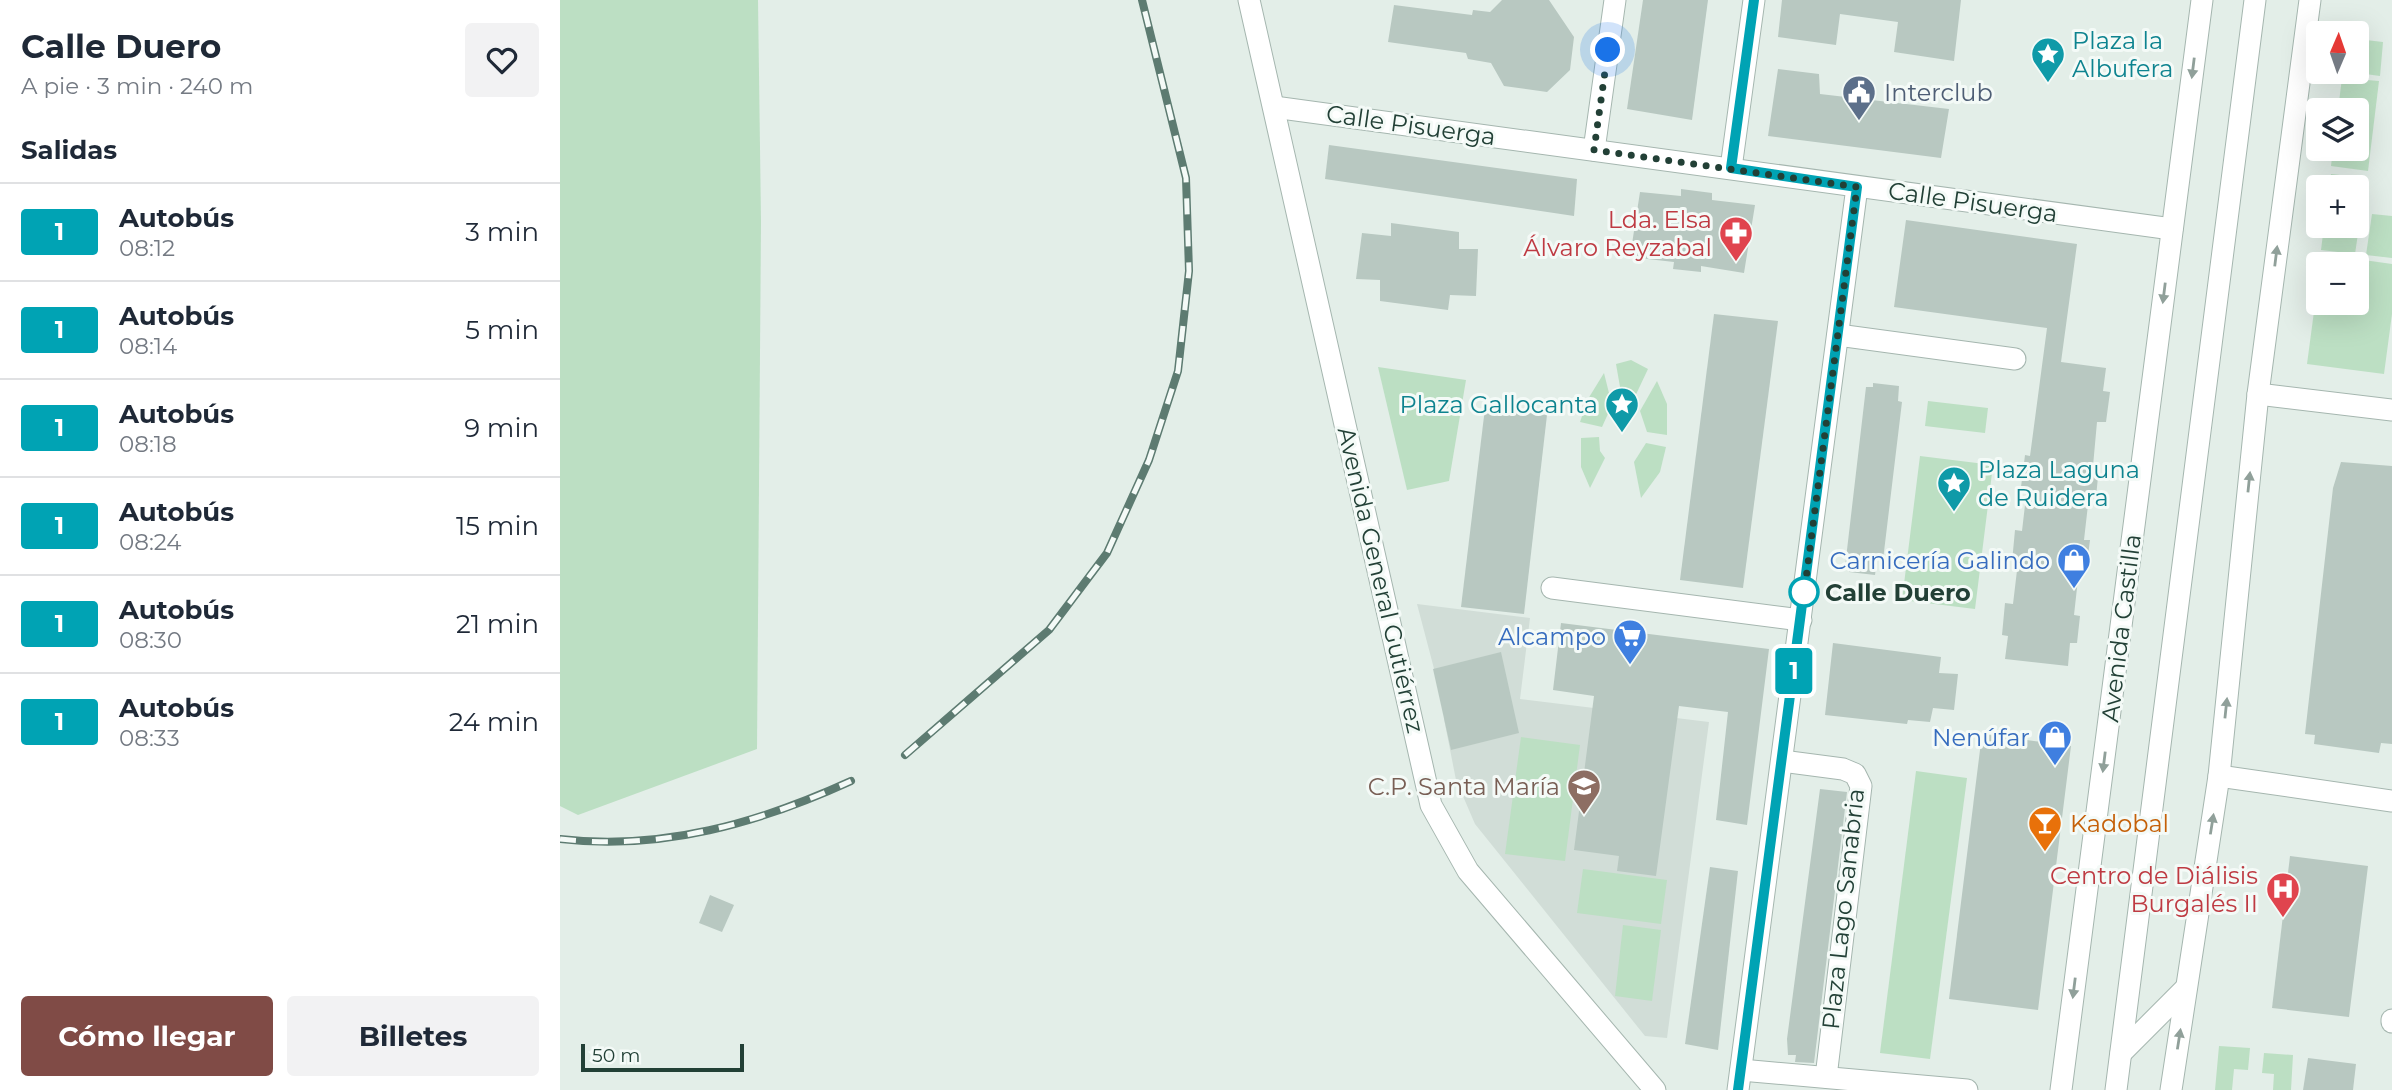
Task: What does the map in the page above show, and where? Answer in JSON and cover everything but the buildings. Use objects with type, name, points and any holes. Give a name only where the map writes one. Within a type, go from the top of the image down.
[{"type":"street","name":"Avenida General Gutiérrez","points":[[1249,0],[1432,805],[1468,870],[1656,1090]]},
{"type":"street","points":[[1594,150],[1615,0]]},
{"type":"street","points":[[1731,168],[1754,0]]},
{"type":"street","name":"Avenida Castilla","points":[[2061,1090],[2202,0]]},
{"type":"street","points":[[2116,1090],[2255,0]]},
{"type":"street","points":[[2171,1090],[2219,776],[2258,394],[2309,0]]},
{"type":"street","name":"Calle Pisuerga","points":[[1274,107],[2172,229]]},
{"type":"street","points":[[1857,187],[1739,1080],[1826,1077],[1967,1090]]},
{"type":"street","points":[[1838,335],[2015,359]]},
{"type":"street","points":[[2258,394],[2392,410]]},
{"type":"street","points":[[1552,588],[1801,620]]},
{"type":"street","name":"Plaza Lago Sanabria","points":[[1782,761],[1843,769],[1855,774],[1861,786],[1826,1077]]},
{"type":"street","points":[[2219,776],[2392,801]]},
{"type":"street","points":[[2121,1054],[2186,988]]},
{"type":"shaded area","name":"C.P. Santa María","points":[[1417,604],[1530,618],[1520,699],[1709,722],[1667,1038],[1645,1036],[1475,824],[1456,780],[1444,719],[1447,718]]},
{"type":"green space","points":[[560,0],[758,0],[761,222],[757,749],[578,815],[560,806]]},
{"type":"green space","points":[[2370,40],[2383,42],[2380,76],[2370,75]]},
{"type":"green space","points":[[2370,80],[2379,81],[2368,171],[2331,166],[2332,161],[2369,161],[2369,98],[2340,98],[2341,84],[2370,84]]},
{"type":"green space","points":[[2372,214],[2392,216],[2392,258],[2369,255],[2366,252]]},
{"type":"green space","points":[[2322,238],[2357,238],[2355,252],[2321,250]]},
{"type":"green space","points":[[2369,261],[2392,264],[2392,314],[2384,374],[2307,364],[2314,315],[2369,315]]},
{"type":"green space","points":[[1631,360],[1648,369],[1631,405],[1623,404],[1616,364]]},
{"type":"green space","points":[[1378,367],[1466,380],[1449,481],[1407,490]]},
{"type":"green space","points":[[1604,373],[1612,405],[1602,427],[1580,422],[1588,399]]},
{"type":"green space","points":[[1657,381],[1667,404],[1667,435],[1647,432],[1640,411]]},
{"type":"green space","points":[[1928,401],[1988,408],[1985,433],[1925,426]]},
{"type":"green space","points":[[1599,437],[1600,451],[1605,458],[1590,488],[1581,467],[1581,438]]},
{"type":"green space","points":[[1646,443],[1666,447],[1660,472],[1641,498],[1634,462]]},
{"type":"green space","points":[[1920,456],[1993,465],[1975,609],[1902,600]]},
{"type":"green space","points":[[1521,737],[1580,745],[1565,861],[1505,854]]},
{"type":"green space","points":[[1916,771],[1967,778],[1930,1059],[1880,1053]]},
{"type":"green space","points":[[1583,869],[1667,880],[1661,924],[1577,913]]},
{"type":"green space","points":[[1623,925],[1661,930],[1652,1001],[1615,996]]},
{"type":"green space","points":[[2219,1046],[2250,1048],[2248,1070],[2234,1069],[2232,1090],[2215,1090]]},
{"type":"green space","points":[[2264,1053],[2293,1055],[2291,1090],[2273,1090],[2274,1074],[2262,1073]]},
{"type":"railway","points":[[905,755],[1049,630],[1107,553],[1149,460],[1178,371],[1189,271],[1186,178],[1142,0]]},
{"type":"railway","points":[[560,839],[636,841],[709,830],[781,809],[851,781]]},
{"type":"bus line","name":"1","points":[[1738,1090],[1857,187],[1731,168],[1754,0]]},
{"type":"place","name":"Plaza la Albufera","points":[[2048,84]]},
{"type":"place","name":"Interclub","points":[[1859,122]]},
{"type":"place","name":"Lda. Elsa Álvaro Reyzabal","points":[[1736,263]]},
{"type":"place","name":"Plaza Gallocanta","points":[[1622,434]]},
{"type":"place","name":"Plaza Laguna de Ruidera","points":[[1954,513]]},
{"type":"place","name":"Carnicería Galindo","points":[[2074,590]]},
{"type":"place","name":"Calle Duero","points":[[1804,592]]},
{"type":"place","name":"Alcampo","points":[[1630,666]]},
{"type":"place","name":"Nenúfar","points":[[2055,767]]},
{"type":"place","name":"C.P. Santa María","points":[[1584,816]]},
{"type":"place","name":"Kadobal","points":[[2045,853]]},
{"type":"place","name":"Centro de Diálisis Burgalés II","points":[[2283,919]]},
{"type":"route","points":[[1608,50],[1594,150],[1857,187],[1804,592]]}]
